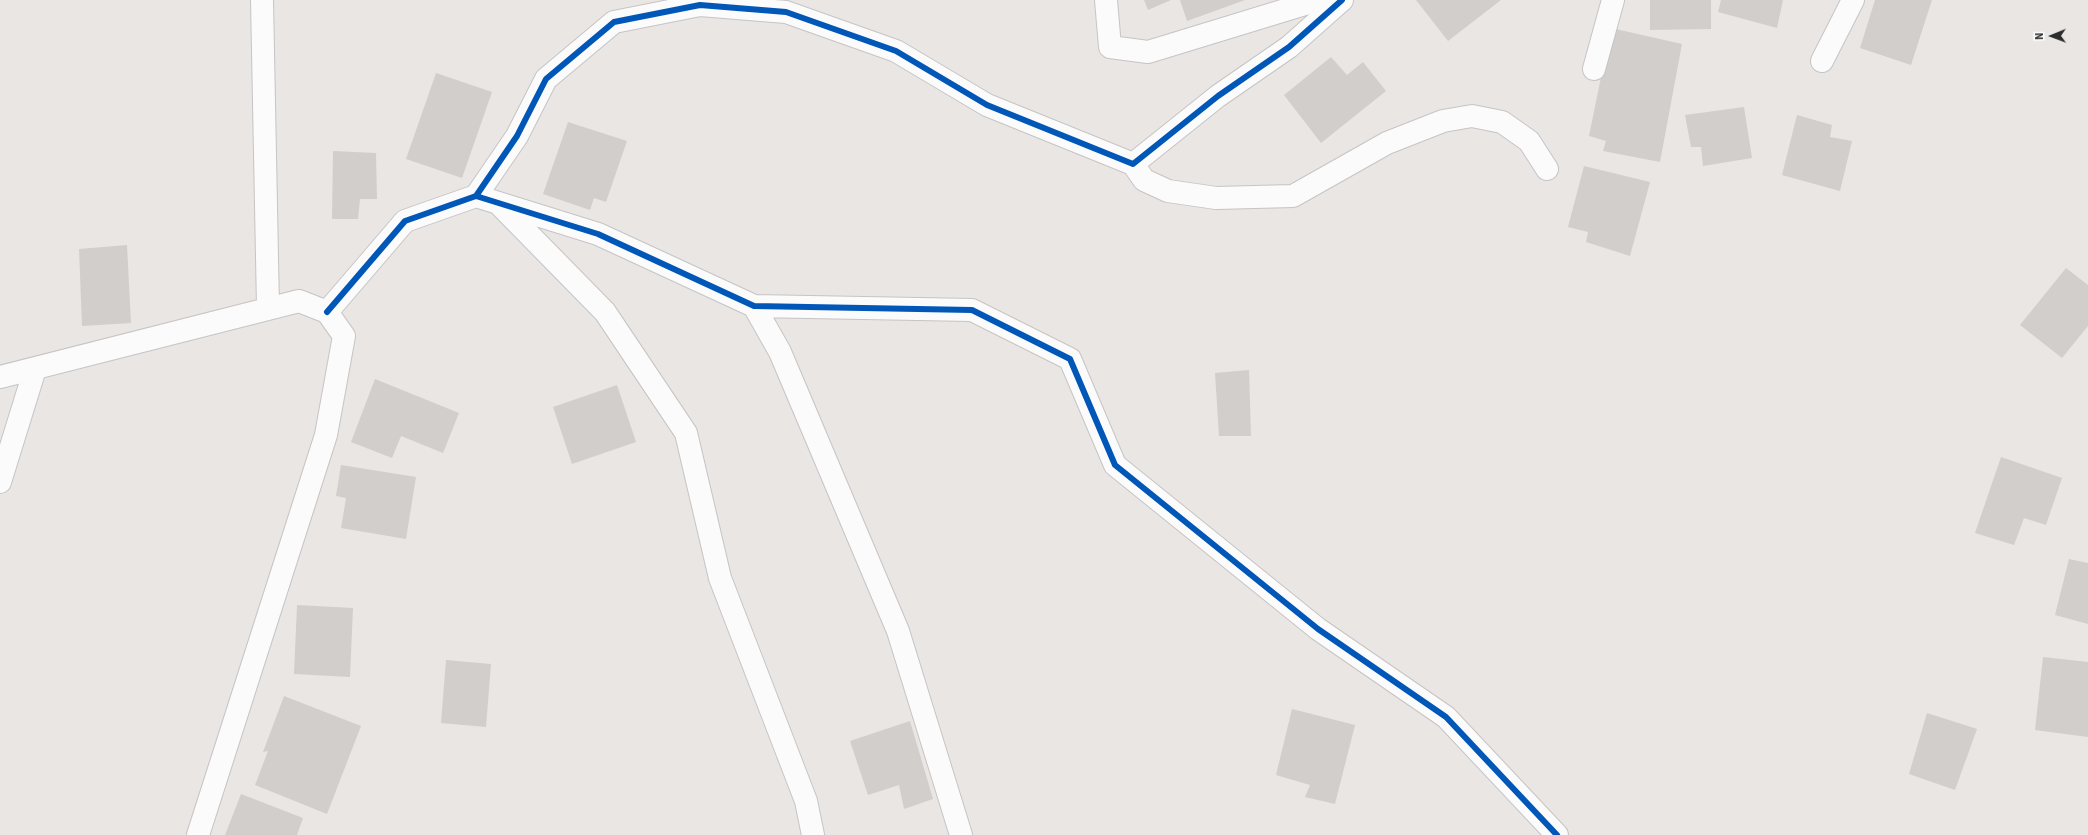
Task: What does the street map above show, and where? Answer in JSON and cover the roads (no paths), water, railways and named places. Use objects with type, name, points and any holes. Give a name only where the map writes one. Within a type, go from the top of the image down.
[{"type":"street","points":[[262,0],[268,308]]},
{"type":"street","points":[[1106,0],[1110,47],[1148,52],[1318,0]]},
{"type":"street","points":[[1133,164],[1218,96],[1289,47],[1342,0]]},
{"type":"street","points":[[1594,69],[1613,0]]},
{"type":"street","points":[[1822,61],[1853,0]]},
{"type":"street","points":[[327,312],[405,221],[476,196],[517,136],[546,79],[614,22],[700,5],[786,12],[896,51],[987,105],[1133,164],[1144,180],[1168,191],[1216,198],[1293,196],[1387,143],[1443,121],[1472,116],[1502,122],[1529,141],[1547,169]]},
{"type":"street","points":[[476,196],[598,234],[754,306],[972,310],[1070,359],[1115,465],[1318,629],[1446,717],[1557,835]]},
{"type":"street","points":[[499,203],[605,312],[686,433],[720,578],[806,801],[813,835]]},
{"type":"street","points":[[0,377],[299,301],[327,312],[344,336],[326,435],[198,835]]},
{"type":"street","points":[[754,306],[780,352],[898,631],[961,835]]},
{"type":"street","points":[[0,482],[35,369]]}]
